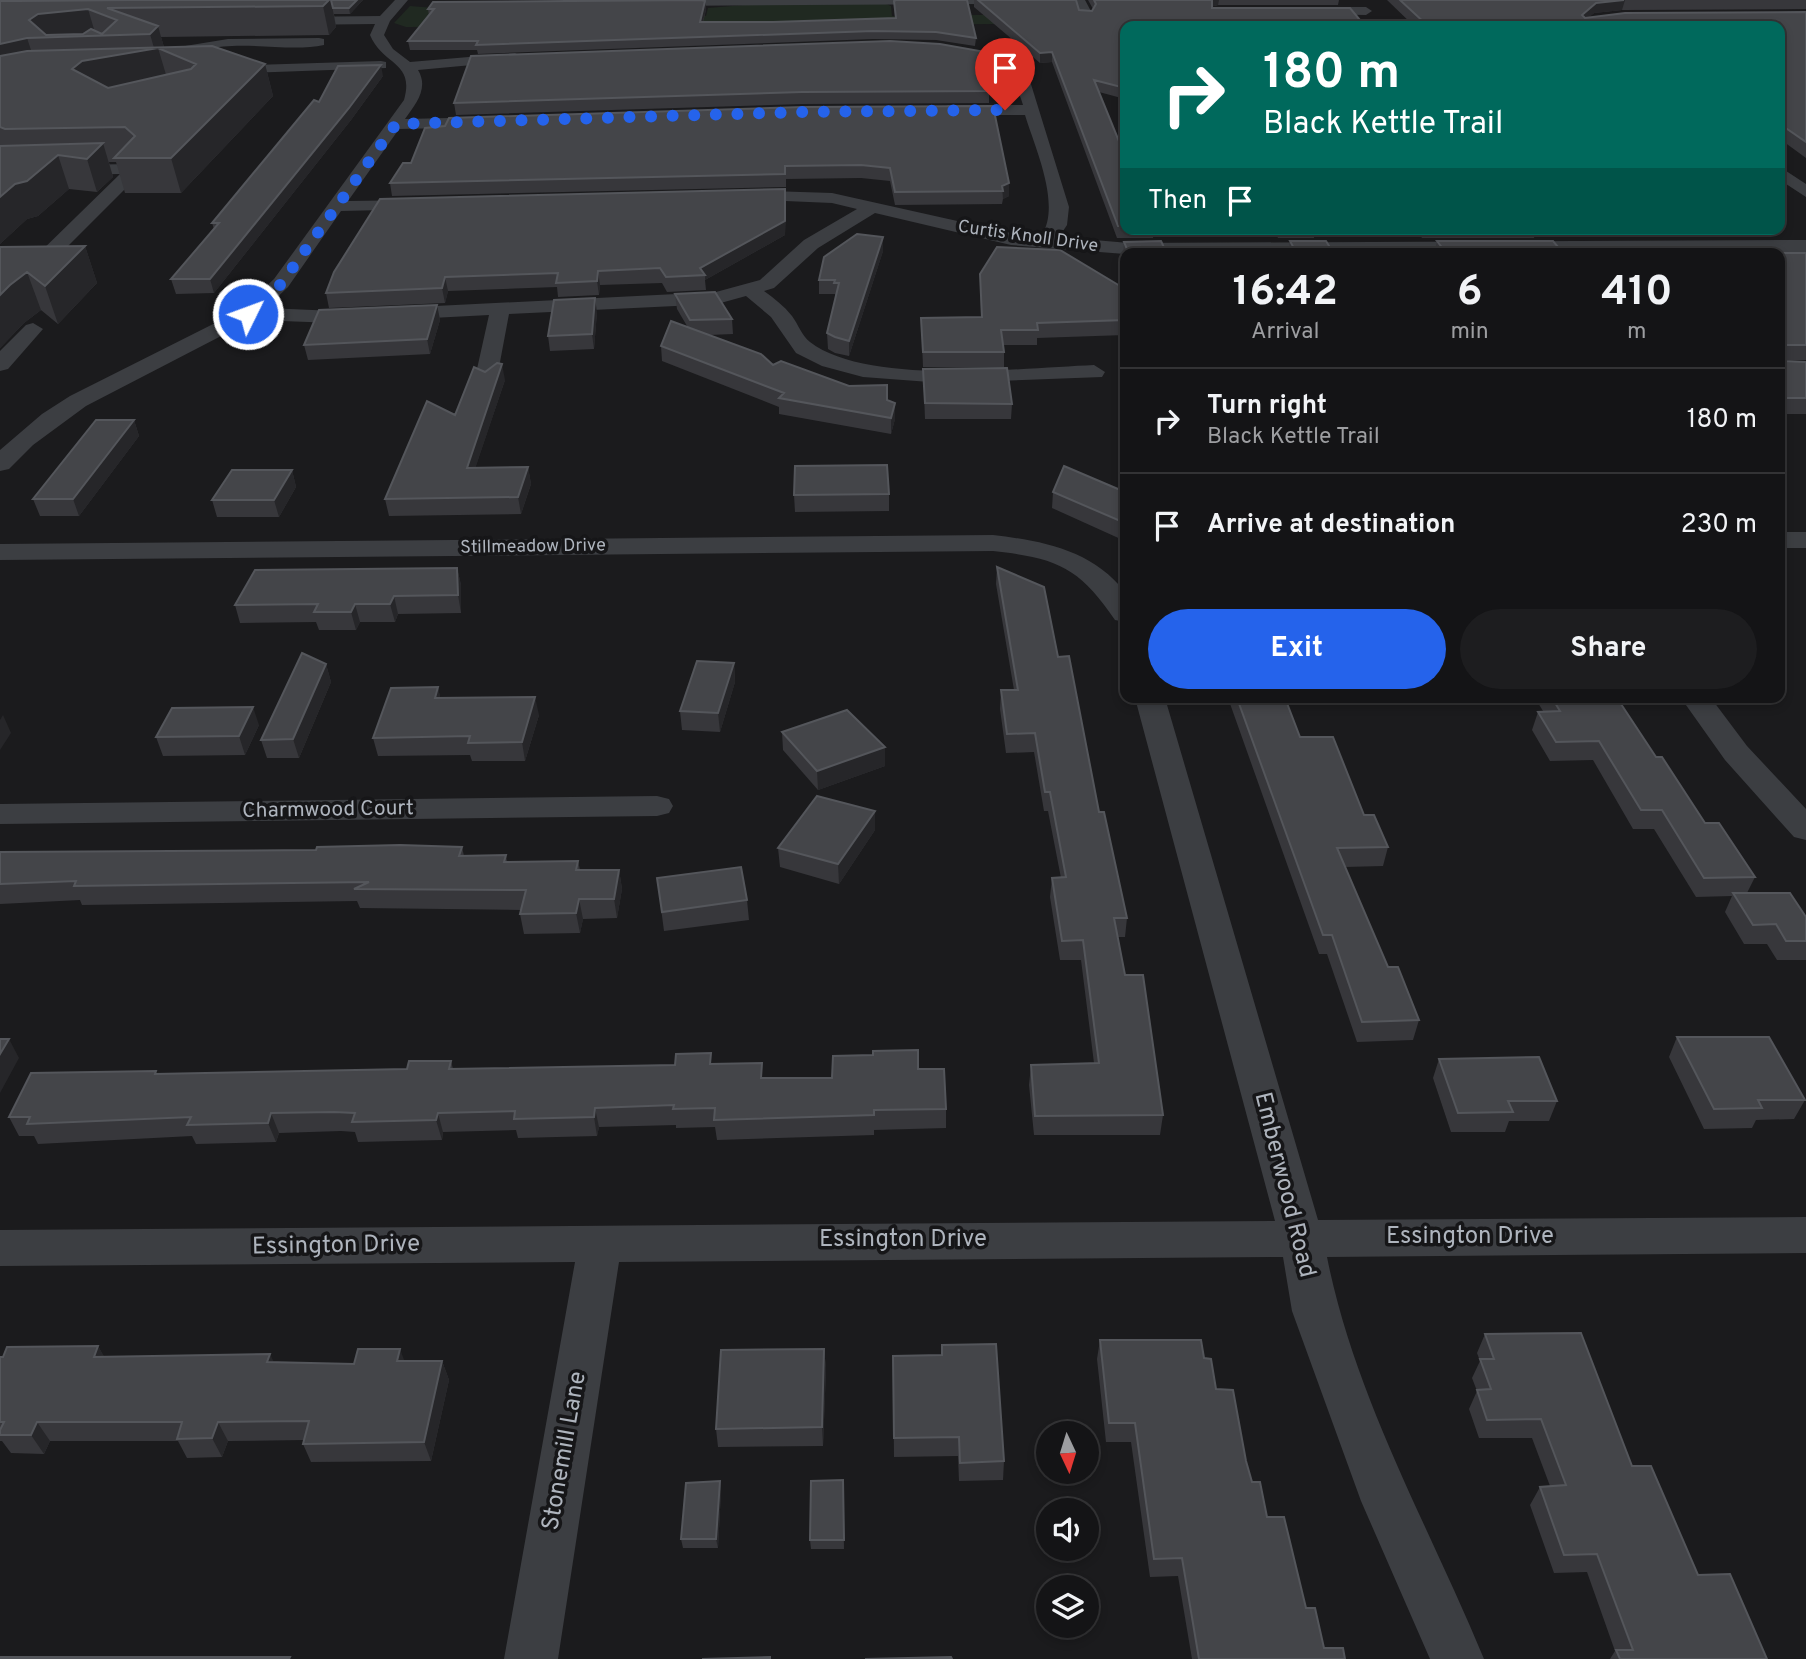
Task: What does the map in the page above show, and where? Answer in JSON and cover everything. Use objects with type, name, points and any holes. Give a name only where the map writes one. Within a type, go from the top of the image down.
[{"type":"street","points":[[646,2],[985,0]]},
{"type":"street","points":[[1079,0],[1086,15]]},
{"type":"street","points":[[1298,11],[1370,15],[1355,0]]},
{"type":"street","points":[[0,464],[33,431],[72,402],[107,383],[200,342],[248,314],[281,284],[396,124],[416,87],[408,65],[386,51],[377,40],[377,31],[384,20],[407,3]]},
{"type":"street","points":[[273,21],[384,20]]},
{"type":"street","points":[[319,42],[228,43],[185,50],[163,72],[408,65],[533,57]]},
{"type":"street","points":[[926,48],[974,55],[1007,66],[1023,81],[1060,207],[1055,233],[1046,243]]},
{"type":"street","points":[[152,56],[180,55]]},
{"type":"street","points":[[937,110],[1030,110]]},
{"type":"street","points":[[396,124],[510,121]]},
{"type":"street","points":[[0,171],[135,169],[37,266],[0,266]]},
{"type":"street","points":[[1785,176],[1806,192]]},
{"type":"street","name":"Curtis Knoll Drive","points":[[728,195],[812,196],[873,207],[964,230],[1046,243],[1126,248]]},
{"type":"street","points":[[337,206],[440,204]]},
{"type":"street","points":[[248,314],[336,317],[702,300],[750,290],[773,279],[802,251],[827,233],[873,207]]},
{"type":"street","points":[[1579,235],[1590,247]]},
{"type":"street","name":"Curtis Knoll Drive","points":[[1519,248],[1806,246]]},
{"type":"street","points":[[750,290],[785,321],[794,339],[804,348],[827,360],[864,370],[922,375],[1094,372]]},
{"type":"street","points":[[486,379],[500,310]]},
{"type":"street","points":[[0,329],[33,329],[0,364]]},
{"type":"street","points":[[1785,540],[1806,540]]},
{"type":"street","name":"Stillmeadow Drive","points":[[0,552],[966,542],[1017,545],[1064,557],[1106,583],[1120,606]]},
{"type":"street","name":"Emberwood Road","points":[[1151,703],[1300,1238],[1315,1311],[1386,1501],[1457,1659]]},
{"type":"street","points":[[1700,703],[1736,754],[1802,822]]},
{"type":"street","name":"Charmwood Court","points":[[0,814],[657,806]]},
{"type":"street","name":"Essington Drive","points":[[0,1248],[1806,1235]]},
{"type":"street","name":"Stonemill Lane","points":[[531,1659],[600,1242]]},
{"type":"shaded area","points":[[756,4],[886,4],[891,6],[892,16],[1061,14],[1000,24],[406,27],[394,23],[410,6],[434,8],[426,18],[706,16],[708,8]]},
{"type":"building","points":[[21,0],[133,0],[20,1]]},
{"type":"building","points":[[329,0],[323,6],[107,8],[158,26],[150,34],[27,38],[0,44],[0,1]],"holes":[[[88,9],[117,20],[102,34],[91,29],[83,34],[46,35],[29,20],[38,14]]]},
{"type":"building","points":[[331,0],[357,0],[349,8],[333,8]]},
{"type":"building","points":[[896,0],[967,0],[976,38],[936,32],[873,31],[476,45],[478,41],[408,41],[434,9],[428,9],[433,2],[705,1],[700,22],[896,18]]},
{"type":"building","points":[[978,0],[1076,0],[1079,10],[1092,11],[1096,4],[1094,0],[1212,0],[1212,8],[1350,8],[1361,21],[1120,21],[1120,87],[1094,80],[1120,144],[1120,226],[1052,52],[1040,53]]},
{"type":"building","points":[[1400,0],[1624,0],[1596,3],[1582,15],[1585,18],[1625,13],[1806,12],[1806,142],[1785,127],[1785,21],[1423,21]]},
{"type":"building","points":[[890,41],[940,44],[980,51],[989,91],[802,92],[454,103],[471,56]]},
{"type":"building","points":[[212,46],[265,64],[171,158],[114,158],[135,136],[125,127],[0,127],[0,56],[27,51]],"holes":[[[158,48],[196,64],[191,69],[108,88],[72,69],[82,61]]]},
{"type":"building","points":[[381,65],[210,279],[171,279],[219,223],[212,223],[314,100],[319,102],[338,66]]},
{"type":"building","points":[[993,106],[1009,183],[1002,186],[1003,191],[895,192],[890,168],[861,165],[785,166],[785,174],[390,183],[403,163],[411,163],[425,128],[445,126],[449,118],[803,107]]},
{"type":"building","points":[[103,143],[87,159],[58,155],[27,181],[15,184],[0,197],[0,146]]},
{"type":"building","points":[[785,189],[785,221],[700,268],[705,275],[666,277],[660,268],[598,271],[597,281],[556,283],[558,273],[445,277],[442,288],[326,293],[334,272],[380,199]]},
{"type":"building","points":[[857,234],[883,237],[849,341],[827,333],[839,283],[834,283],[835,280],[819,280],[824,257]]},
{"type":"building","points":[[1161,241],[1164,248],[1126,248],[1124,242]]},
{"type":"building","points":[[1290,241],[1326,241],[1330,248],[1294,248]]},
{"type":"building","points":[[1437,241],[1553,241],[1559,248],[1442,248]]},
{"type":"building","points":[[85,246],[45,286],[27,272],[0,295],[0,247]]},
{"type":"building","points":[[997,247],[1060,250],[1120,286],[1120,320],[1037,323],[1038,330],[1001,330],[1004,352],[923,352],[921,318],[982,317],[980,274]]},
{"type":"building","points":[[1785,253],[1806,253],[1806,345],[1785,345]]},
{"type":"building","points":[[715,292],[732,319],[690,320],[675,294]]},
{"type":"building","points":[[595,298],[592,334],[548,336],[554,300]]},
{"type":"building","points":[[437,305],[427,339],[304,345],[319,310]]},
{"type":"building","points":[[671,321],[761,354],[773,365],[781,361],[849,386],[887,385],[887,400],[895,403],[891,418],[779,398],[784,393],[661,346]]},
{"type":"building","points":[[1785,361],[1806,362],[1806,398],[1785,398]]},
{"type":"building","points":[[497,363],[502,364],[467,468],[528,467],[518,497],[385,499],[427,401],[455,415],[474,367],[485,372]]},
{"type":"building","points":[[1007,368],[1012,404],[925,403],[923,369]]},
{"type":"building","points":[[96,420],[134,420],[73,499],[33,499]]},
{"type":"building","points":[[887,465],[889,494],[794,495],[795,466]]},
{"type":"building","points":[[1064,466],[1120,490],[1120,521],[1053,492]]},
{"type":"building","points":[[232,470],[292,470],[274,500],[212,500]]},
{"type":"building","points":[[997,567],[1044,587],[1058,657],[1069,656],[1099,812],[1104,812],[1127,918],[1114,918],[1125,975],[1143,975],[1163,1115],[1035,1116],[1031,1065],[1099,1063],[1083,940],[1062,941],[1052,878],[1066,877],[1050,792],[1045,792],[1035,733],[1007,734],[1001,690],[1018,690]]},
{"type":"building","points":[[457,568],[458,595],[394,596],[390,604],[355,604],[351,612],[314,612],[318,604],[235,605],[255,570]]},
{"type":"building","points":[[302,653],[326,664],[293,739],[261,740]]},
{"type":"building","points":[[697,661],[734,663],[718,713],[680,711]]},
{"type":"building","points":[[438,687],[435,698],[535,697],[522,742],[468,743],[470,736],[373,738],[391,688]]},
{"type":"building","points":[[1239,703],[1287,703],[1300,737],[1333,737],[1364,815],[1374,815],[1388,847],[1337,848],[1388,967],[1398,967],[1419,1020],[1362,1022],[1332,935],[1323,935]]},
{"type":"building","points":[[1555,703],[1620,703],[1656,757],[1662,757],[1705,823],[1719,823],[1755,877],[1704,878],[1662,810],[1641,810],[1599,741],[1556,742],[1538,712],[1560,711]]},
{"type":"building","points":[[253,707],[239,736],[156,737],[172,708]]},
{"type":"building","points":[[847,710],[885,747],[817,771],[782,732]]},
{"type":"building","points":[[817,796],[875,811],[838,864],[778,848]]},
{"type":"building","points":[[317,847],[462,847],[459,856],[506,855],[504,862],[578,861],[576,870],[619,870],[614,899],[579,899],[576,913],[520,914],[526,890],[354,889],[369,882],[74,886],[76,881],[0,884],[0,852],[316,850]]},
{"type":"building","points":[[741,867],[747,900],[662,912],[657,878]]},
{"type":"building","points":[[1733,893],[1790,893],[1806,917],[1806,941],[1786,941],[1776,924],[1753,925]]},
{"type":"building","points":[[1677,1037],[1769,1037],[1805,1100],[1758,1100],[1762,1108],[1714,1109]]},
{"type":"building","points":[[0,1039],[9,1039],[0,1054]]},
{"type":"building","points":[[918,1050],[918,1069],[944,1069],[946,1109],[874,1110],[874,1115],[714,1120],[715,1108],[673,1109],[674,1105],[595,1108],[594,1117],[514,1119],[515,1111],[438,1113],[436,1120],[352,1122],[355,1113],[271,1113],[268,1123],[187,1125],[191,1117],[27,1124],[30,1117],[9,1117],[31,1073],[156,1071],[155,1074],[407,1069],[409,1061],[451,1061],[449,1069],[675,1065],[676,1054],[711,1053],[710,1064],[762,1063],[761,1078],[832,1078],[833,1056],[873,1055],[873,1051]]},
{"type":"building","points":[[1539,1057],[1557,1101],[1508,1101],[1513,1112],[1458,1113],[1439,1059]]},
{"type":"building","points":[[1581,1333],[1632,1466],[1651,1466],[1698,1575],[1730,1574],[1767,1659],[1620,1659],[1616,1650],[1633,1650],[1597,1554],[1564,1555],[1540,1487],[1566,1485],[1541,1419],[1487,1420],[1477,1390],[1491,1389],[1480,1359],[1494,1359],[1485,1334]]},
{"type":"building","points":[[1100,1340],[1201,1340],[1204,1358],[1211,1359],[1216,1389],[1233,1390],[1246,1461],[1252,1482],[1260,1482],[1267,1517],[1284,1517],[1306,1608],[1315,1608],[1324,1648],[1343,1648],[1345,1659],[1199,1659],[1182,1558],[1154,1559],[1135,1423],[1109,1423]]},
{"type":"building","points":[[996,1344],[1004,1461],[960,1463],[959,1437],[894,1438],[893,1356],[942,1355],[942,1345]]},
{"type":"building","points":[[98,1346],[94,1357],[270,1354],[267,1362],[354,1364],[358,1349],[400,1349],[397,1361],[442,1361],[424,1442],[303,1444],[309,1421],[218,1422],[212,1438],[177,1439],[182,1422],[37,1422],[31,1435],[0,1435],[4,1422],[0,1422],[0,1357],[3,1357],[7,1347]]},
{"type":"building","points":[[824,1349],[822,1427],[716,1429],[721,1350]]},
{"type":"building","points":[[843,1480],[844,1540],[810,1540],[811,1481]]},
{"type":"building","points":[[720,1481],[716,1539],[681,1539],[686,1483]]},
{"type":"building","points":[[0,1657],[290,1657],[0,1659]]},
{"type":"building","points":[[770,1657],[770,1659],[702,1659]]},
{"type":"building","points":[[951,1657],[952,1659],[865,1659]]},
{"type":"route","points":[[248,314],[281,284],[396,124],[803,112],[1005,110]]}]
